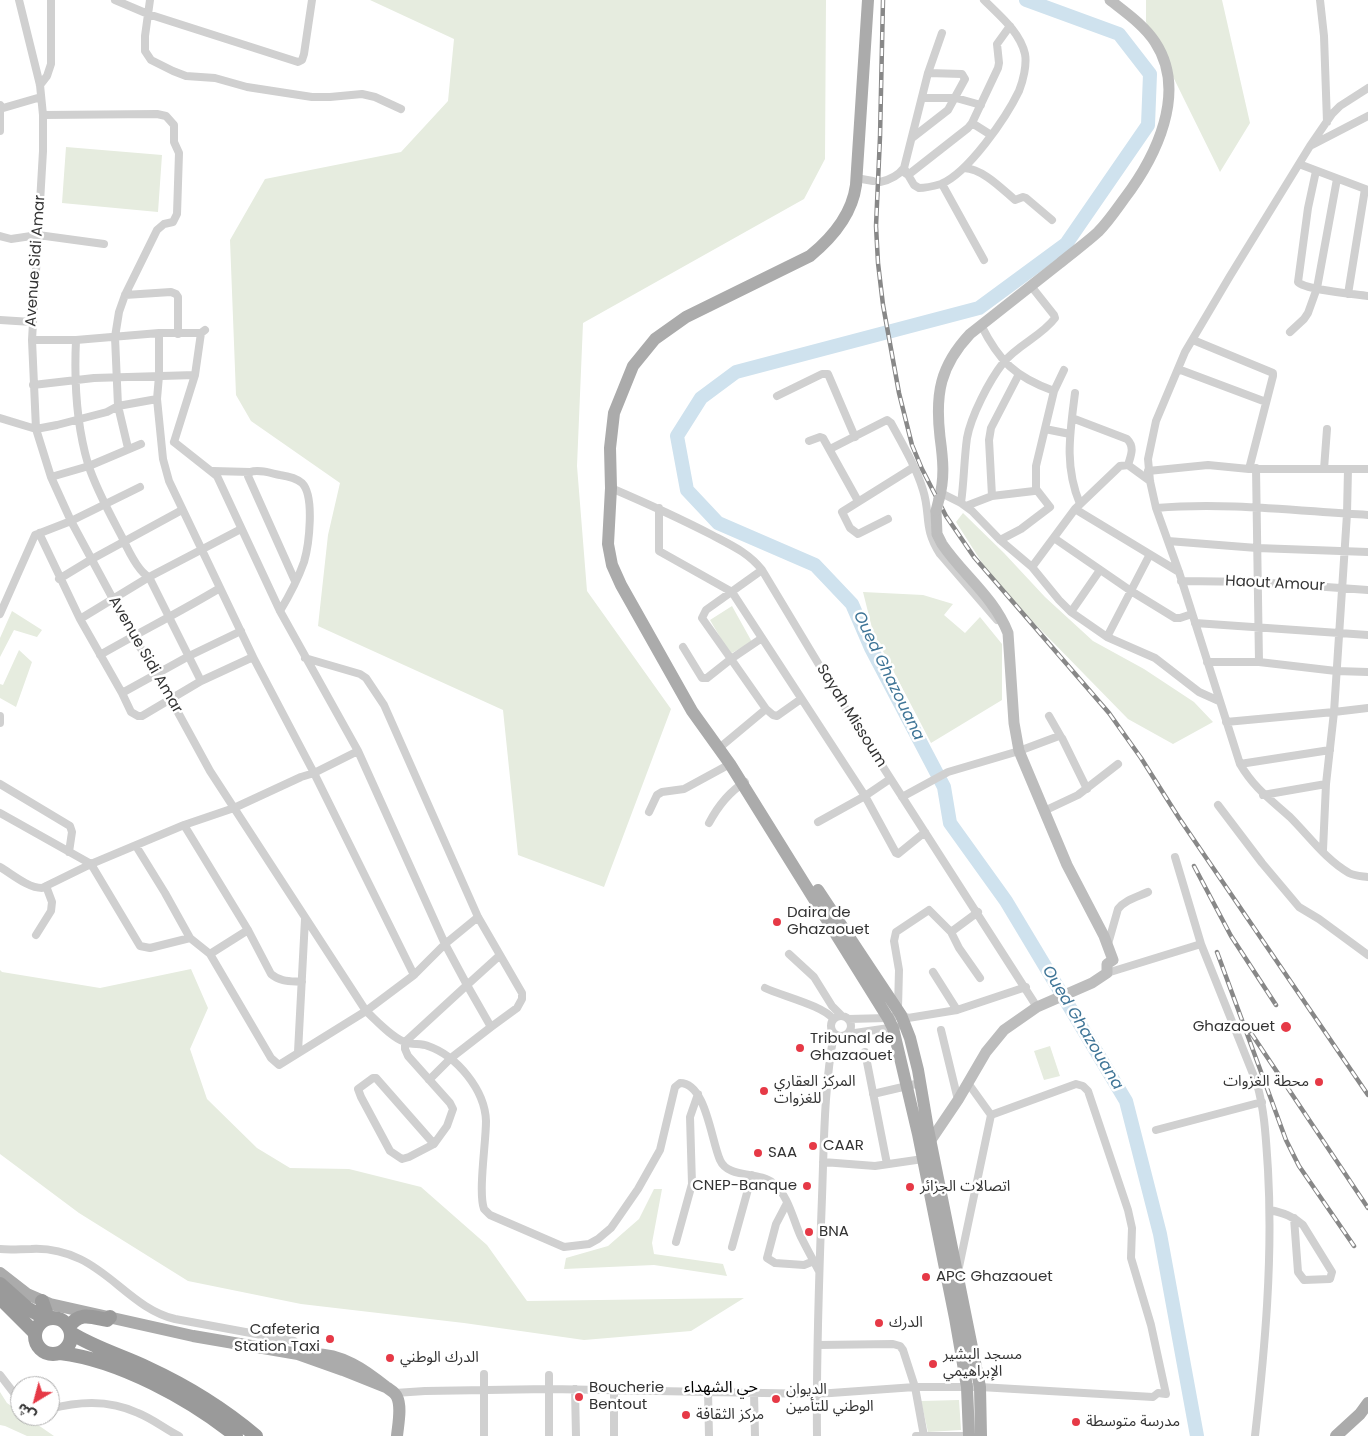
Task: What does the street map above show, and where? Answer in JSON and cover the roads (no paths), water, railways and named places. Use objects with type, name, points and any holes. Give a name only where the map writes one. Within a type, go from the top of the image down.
[{"type":"highway","points":[[0,1284],[27,1308],[55,1318],[93,1345],[140,1364],[204,1398],[256,1436]]},
{"type":"highway","points":[[0,1298],[35,1333]]},
{"type":"highway","points":[[55,1318],[69,1345],[54,1354],[42,1350],[35,1340],[35,1333],[39,1325],[55,1318],[79,1311]]},
{"type":"highway","points":[[55,1318],[75,1319],[82,1316],[107,1320],[110,1317]]},
{"type":"highway","points":[[60,1352],[100,1362],[150,1383],[200,1410],[236,1436]]},
{"type":"main road","points":[[868,0],[855,193],[848,211],[838,228],[810,256],[686,316],[655,339],[633,366],[614,413],[610,448],[612,488],[608,544],[612,565],[632,604],[640,613],[721,747],[910,1038],[920,1083],[926,1139],[955,1318],[974,1387],[969,1436]]},
{"type":"main road","points":[[926,1139],[958,1100],[995,1039],[1004,1030],[1049,1000],[1092,983],[1107,973],[1108,964],[1113,960],[1104,936],[1067,865],[1020,751],[1014,723],[1008,633],[995,608],[942,544],[937,534],[936,510],[940,496],[944,463],[940,435],[938,395],[942,378],[957,347],[981,325],[1098,232],[1110,219],[1138,180],[1163,127],[1170,89],[1162,56],[1154,41],[1110,0]]},
{"type":"main road","points":[[721,747],[730,764],[744,782]]},
{"type":"main road","points":[[899,1019],[906,1085],[926,1139],[957,1274],[981,1436]]},
{"type":"main road","points":[[0,1273],[55,1318],[79,1311],[192,1336],[297,1354],[316,1354],[343,1359],[367,1371],[391,1391],[399,1402],[398,1434]]},
{"type":"main road","points":[[1336,1436],[1360,1414],[1368,1403]]},
{"type":"street","name":"Avenue Sidi Amar","points":[[19,0],[40,85],[43,115],[43,151],[32,322],[36,429],[51,477],[72,521],[112,599],[157,674],[210,771],[366,1011],[395,1036],[405,1042],[427,1045],[451,1058],[464,1071],[475,1088],[485,1111],[486,1138],[482,1206],[486,1212],[564,1247],[589,1244],[598,1239],[611,1228],[660,1150],[675,1087],[680,1083],[686,1083],[698,1094]]},
{"type":"street","points":[[40,85],[48,76],[51,64],[51,0]]},
{"type":"street","points":[[115,0],[148,14],[298,62],[302,60],[304,54],[312,0]]},
{"type":"street","points":[[150,0],[144,47],[147,56],[157,63],[186,76],[215,78],[247,87],[312,97],[362,94],[375,96],[401,109]]},
{"type":"street","points":[[942,34],[928,73],[904,171],[914,185],[919,188],[942,184],[964,168],[991,135],[1018,91],[1026,62],[1019,37],[984,0]]},
{"type":"street","points":[[1320,0],[1324,36],[1327,122]]},
{"type":"street","points":[[856,178],[876,181],[887,180],[964,132],[972,123],[998,68],[997,44],[1010,26]]},
{"type":"street","points":[[912,138],[948,110],[965,79],[964,75],[928,73]]},
{"type":"street","points":[[1368,88],[1340,106],[1332,114],[1310,146],[1193,340],[1178,369],[1156,421],[1148,459],[1148,471],[1156,508],[1240,764],[1249,780],[1263,795],[1350,874],[1368,877]]},
{"type":"street","points":[[0,131],[0,108],[41,97]]},
{"type":"street","points":[[922,98],[956,98],[981,105]]},
{"type":"street","points":[[43,115],[156,114],[166,116],[174,124],[175,144],[179,153],[177,214],[173,222],[164,224],[157,230],[125,295],[119,312],[115,337],[118,406],[128,448]]},
{"type":"street","points":[[1310,146],[1368,116]]},
{"type":"street","points":[[972,123],[991,135]]},
{"type":"street","points":[[1299,164],[1367,189],[1348,294]]},
{"type":"street","points":[[964,168],[971,168],[1015,200],[1023,197],[1026,198],[1052,220]]},
{"type":"street","points":[[1316,171],[1311,190],[1298,282],[1300,285],[1368,296]]},
{"type":"street","points":[[1290,332],[1308,313],[1317,288],[1336,179]]},
{"type":"street","points":[[942,184],[984,260]]},
{"type":"street","points":[[0,236],[11,239],[38,235],[104,244]]},
{"type":"street","points":[[1031,286],[1055,318],[1004,362],[986,392],[970,427],[967,439],[963,502],[1000,540],[1032,568],[1072,612],[1107,637],[1155,658],[1198,692],[1219,701]]},
{"type":"street","points":[[125,295],[171,292],[176,294],[178,297],[178,334]]},
{"type":"street","points":[[0,320],[32,322]]},
{"type":"street","points":[[981,325],[990,344],[1004,362],[1030,382],[1054,391]]},
{"type":"street","points":[[32,340],[76,340],[159,333],[203,332],[195,375],[174,442]]},
{"type":"street","points":[[159,333],[157,399],[165,470],[182,510],[253,657],[314,773],[414,975]]},
{"type":"street","points":[[76,340],[74,380],[78,420],[88,466],[124,541],[141,572],[149,577],[201,681]]},
{"type":"street","points":[[1193,340],[1271,372],[1273,376],[1252,468],[1256,508],[1259,662]]},
{"type":"street","points":[[1178,369],[1266,402]]},
{"type":"street","points":[[1000,540],[1021,529],[1050,507],[1036,489],[1036,471],[1054,391],[1064,370]]},
{"type":"street","points":[[777,396],[822,374],[828,374],[855,437]]},
{"type":"street","points":[[992,496],[989,440],[991,428],[1019,374]]},
{"type":"street","points":[[33,385],[116,377],[195,375]]},
{"type":"street","points":[[1075,393],[1070,434],[1071,477],[1078,507],[1149,556],[1178,572]]},
{"type":"street","points":[[0,418],[36,429],[78,420],[112,410],[118,406],[157,399]]},
{"type":"street","points":[[1072,418],[1127,439],[1131,443],[1132,449],[1128,465]]},
{"type":"street","points":[[830,450],[888,421],[891,423],[914,467],[923,491],[928,530],[933,543],[940,554],[997,620],[1010,646]]},
{"type":"street","points":[[1045,429],[1070,434]]},
{"type":"street","points":[[1324,469],[1327,429]]},
{"type":"street","points":[[809,441],[822,437],[858,501]]},
{"type":"street","points":[[162,446],[174,442]]},
{"type":"street","points":[[174,442],[217,476],[280,611],[358,751],[445,944],[491,1026]]},
{"type":"street","points":[[51,477],[88,466],[141,444]]},
{"type":"street","points":[[1032,568],[1078,507],[1120,466],[1128,465],[1150,481]]},
{"type":"street","points":[[1148,471],[1208,465],[1252,468],[1368,469]]},
{"type":"street","points":[[888,519],[858,534],[853,532],[842,512],[914,467]]},
{"type":"street","points":[[1323,850],[1326,784],[1340,633],[1348,469]]},
{"type":"street","points":[[213,471],[260,471],[297,480],[303,484],[306,490],[310,505],[306,551],[301,570],[280,611]]},
{"type":"street","points":[[250,472],[248,476],[295,581]]},
{"type":"street","points":[[0,614],[34,537],[39,533],[72,521],[140,486]]},
{"type":"street","name":"Sayah Missoum","points":[[612,488],[659,508],[746,553],[762,570],[842,703],[978,912],[1037,1007]]},
{"type":"street","points":[[940,496],[963,502],[1036,489]]},
{"type":"street","points":[[1156,508],[1197,506],[1368,515]]},
{"type":"street","points":[[659,508],[658,547],[661,553],[732,592],[865,796],[896,853],[898,854],[925,832]]},
{"type":"street","points":[[60,579],[92,559],[182,510]]},
{"type":"street","points":[[80,619],[149,577],[241,529]]},
{"type":"street","points":[[39,533],[80,619],[131,712],[142,716],[201,681],[253,657]]},
{"type":"street","points":[[1054,538],[1131,591],[1175,618],[1192,614]]},
{"type":"street","points":[[1168,541],[1257,548],[1368,552]]},
{"type":"street","points":[[1107,637],[1149,556]]},
{"type":"street","points":[[762,570],[706,610],[702,618],[766,709],[773,715],[777,716],[801,699]]},
{"type":"street","points":[[1072,612],[1100,570]]},
{"type":"street","name":"Haout Amour","points":[[1181,581],[1257,582],[1368,590]]},
{"type":"street","points":[[100,655],[170,618],[220,588]]},
{"type":"street","points":[[1195,623],[1368,635]]},
{"type":"street","points":[[122,693],[189,656],[241,631]]},
{"type":"street","points":[[684,647],[702,678],[707,678],[762,638]]},
{"type":"street","points":[[306,658],[360,674],[366,678],[384,705],[478,917],[522,993],[522,998],[517,1008],[451,1058],[429,1080]]},
{"type":"street","points":[[1207,662],[1259,662],[1336,671],[1368,672]]},
{"type":"street","points":[[1226,722],[1368,708]]},
{"type":"street","points":[[721,747],[766,709]]},
{"type":"street","points":[[0,716],[0,723]]},
{"type":"street","points":[[1049,716],[1087,789]]},
{"type":"street","points":[[902,797],[917,787],[948,772],[1061,737]]},
{"type":"street","points":[[1240,764],[1330,750]]},
{"type":"street","points":[[0,867],[38,888],[46,886],[91,864],[184,825],[234,808],[301,777],[314,773],[358,751]]},
{"type":"street","points":[[648,812],[657,795],[662,792],[684,789],[730,764]]},
{"type":"street","points":[[1044,811],[1078,795],[1118,764]]},
{"type":"street","points":[[818,822],[865,796],[890,778]]},
{"type":"street","points":[[709,823],[720,804],[744,782]]},
{"type":"street","points":[[0,784],[70,826],[72,832],[69,852]]},
{"type":"street","points":[[1263,795],[1326,784]]},
{"type":"street","points":[[1218,805],[1262,863],[1299,907],[1319,919],[1368,955]]},
{"type":"street","points":[[0,813],[91,864],[140,946],[150,948],[190,938]]},
{"type":"street","points":[[184,825],[248,930],[271,974],[277,979],[302,982]]},
{"type":"street","points":[[136,846],[190,938],[210,954],[275,1064],[278,1065],[366,1011],[414,975],[445,944],[478,917]]},
{"type":"street","points":[[1175,857],[1201,944],[1248,1058],[1262,1102],[1270,1210],[1269,1269],[1262,1374],[1255,1436]]},
{"type":"street","points":[[36,935],[51,911],[52,902],[46,886]]},
{"type":"street","points":[[1113,960],[1108,942],[1118,909],[1124,902],[1148,892]]},
{"type":"street","points":[[899,1019],[899,970],[894,941],[896,932],[929,910],[951,932],[980,978]]},
{"type":"street","points":[[951,932],[978,912]]},
{"type":"street","points":[[298,1052],[305,919]]},
{"type":"street","points":[[210,954],[248,930]]},
{"type":"street","points":[[1107,973],[1201,944]]},
{"type":"street","points":[[789,954],[814,977],[832,1006],[845,1018],[851,1028],[848,1034]]},
{"type":"street","points":[[434,1144],[376,1078],[370,1079],[358,1088],[390,1151],[395,1156],[402,1159],[410,1158],[434,1144],[447,1126],[453,1109],[450,1103],[408,1056],[405,1042],[499,956]]},
{"type":"street","points":[[933,972],[958,1010]]},
{"type":"street","points":[[834,1034],[843,1036],[899,1019],[958,1010],[1026,987]]},
{"type":"street","points":[[765,988],[814,1006],[830,1014],[833,1019]]},
{"type":"street","points":[[833,1019],[899,1019]]},
{"type":"street","points":[[817,1436],[816,1394],[823,1162],[830,1053],[834,1034],[830,1027],[833,1019]]},
{"type":"street","points":[[941,1030],[958,1100]]},
{"type":"street","points":[[865,1052],[887,1164]]},
{"type":"street","points":[[873,1094],[920,1083]]},
{"type":"street","points":[[957,1274],[991,1115],[968,1084]]},
{"type":"street","points":[[391,1391],[575,1389],[816,1394],[916,1387],[974,1387],[1152,1397],[1158,1393],[1166,1394],[1152,1325],[1131,1258],[1132,1228],[1128,1210],[1088,1091],[1083,1086],[1076,1084],[991,1115]]},
{"type":"street","points":[[698,1094],[720,1160],[724,1166],[731,1170],[766,1178],[775,1185],[787,1203],[801,1238],[819,1271]]},
{"type":"street","points":[[676,1242],[692,1184],[690,1117],[698,1094]]},
{"type":"street","points":[[1156,1130],[1262,1102]]},
{"type":"street","points":[[823,1162],[857,1166],[887,1164],[926,1139]]},
{"type":"street","points":[[732,1246],[752,1175]]},
{"type":"street","points":[[787,1203],[776,1224],[767,1258],[774,1263],[804,1265],[814,1260]]},
{"type":"street","points":[[1270,1210],[1294,1218],[1302,1225],[1332,1272],[1330,1279],[1304,1280],[1298,1272],[1294,1218]]},
{"type":"street","points":[[0,1249],[39,1249],[68,1254],[99,1270],[147,1308],[160,1315],[294,1341],[297,1345],[297,1354]]},
{"type":"street","points":[[818,1345],[898,1344],[904,1350],[916,1387],[924,1436]]},
{"type":"street","points":[[484,1374],[484,1436]]},
{"type":"street","points":[[0,1375],[10,1388]]},
{"type":"street","points":[[548,1375],[549,1436]]},
{"type":"street","points":[[575,1389],[576,1436]]},
{"type":"street","points":[[614,1390],[614,1436]]},
{"type":"street","points":[[708,1391],[708,1436]]},
{"type":"street","points":[[754,1392],[755,1436]]},
{"type":"street","points":[[60,1407],[86,1403],[120,1406],[139,1413],[179,1436]]},
{"type":"street","points":[[916,1436],[981,1436]]},
{"type":"waterway","name":"Oued Ghazouana","points":[[1026,0],[1119,34],[1150,74],[1148,125],[1066,244],[979,308],[736,372],[701,398],[677,436],[687,490],[718,523],[815,565],[852,604],[871,648],[944,787],[950,823],[1006,901],[1126,1101],[1160,1234],[1197,1436]]},
{"type":"railway","points":[[883,0],[876,226],[878,263],[883,305],[899,393],[912,445],[922,469],[946,516],[974,557],[1109,713],[1368,1095]]},
{"type":"railway","points":[[1194,866],[1231,936],[1276,1005]]},
{"type":"railway","points":[[1217,952],[1286,1140],[1299,1166],[1354,1246]]},
{"type":"railway","points":[[1251,1033],[1368,1208]]},
{"type":"place","name":"Daira de Ghazaouet","points":[[777,922]]},
{"type":"place","name":"Ghazaouet","points":[[1286,1027]]},
{"type":"place","name":"Tribunal de Ghazaouet","points":[[800,1048]]},
{"type":"place","name":"محطة الغزوات","points":[[1319,1082]]},
{"type":"place","name":"المركز العقاري للغزوات","points":[[764,1091]]},
{"type":"place","name":"CAAR","points":[[813,1146]]},
{"type":"place","name":"SAA","points":[[758,1153]]},
{"type":"place","name":"CNEP-Banque","points":[[807,1186]]},
{"type":"place","name":"اتصالات الجزائر","points":[[910,1187]]},
{"type":"place","name":"BNA","points":[[809,1232]]},
{"type":"place","name":"APC Ghazaouet","points":[[926,1277]]},
{"type":"place","name":"الدرك","points":[[879,1323]]},
{"type":"place","name":"Cafeteria Station Taxi","points":[[330,1339]]},
{"type":"place","name":"الدرك الوطني","points":[[390,1358]]},
{"type":"place","name":"مسجد البشير الإبراهيمي","points":[[933,1364]]},
{"type":"place","name":"Boucherie Bentout","points":[[579,1397]]},
{"type":"place","name":"الديوان الوطني للتأمين","points":[[776,1399]]},
{"type":"place","name":"مركز الثقافة","points":[[686,1415]]},
{"type":"place","name":"مدرسة متوسطة","points":[[1076,1422]]},
{"type":"district","name":"حي الشهداء","points":[[721,1388]]}]
